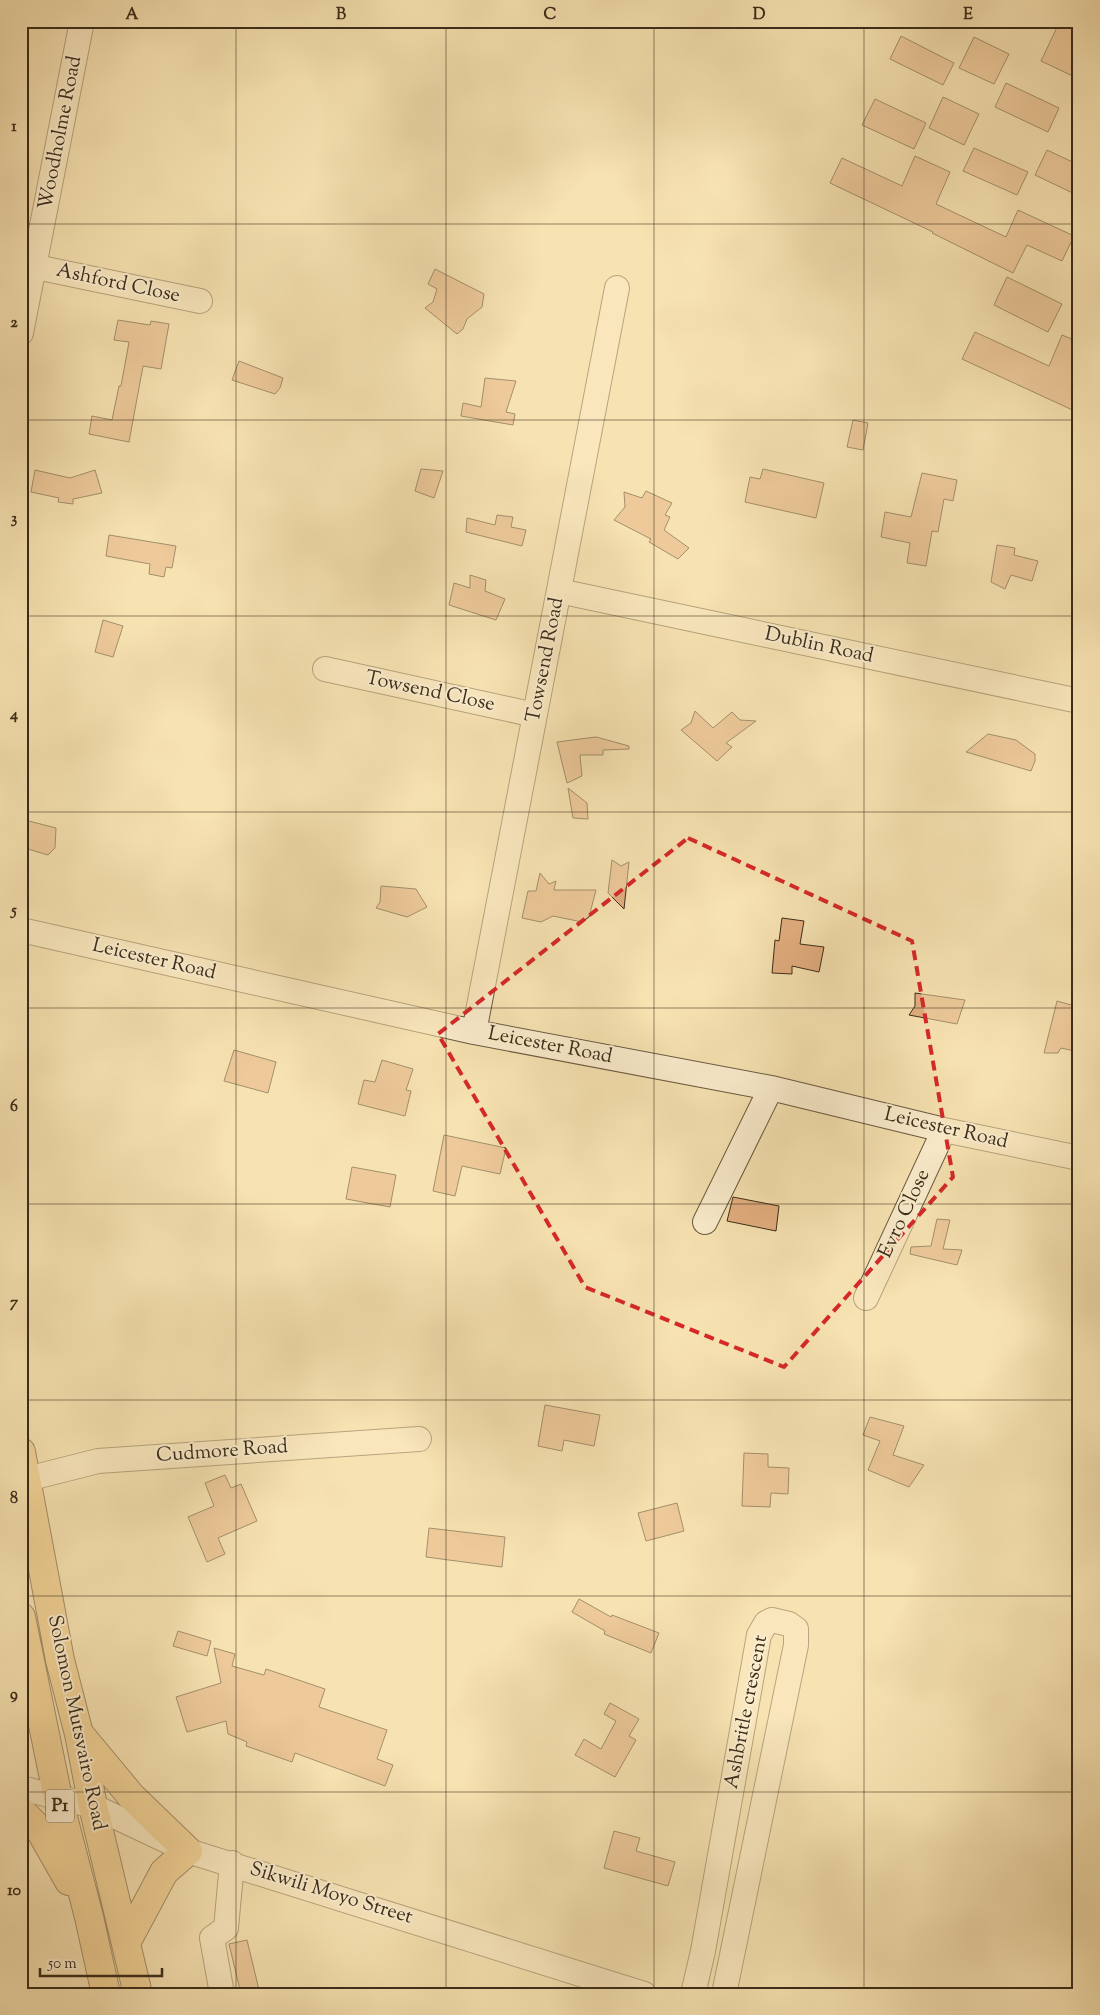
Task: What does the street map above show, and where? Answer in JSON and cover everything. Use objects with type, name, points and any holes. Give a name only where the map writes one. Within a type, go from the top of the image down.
[{"type":"highway","name":"Solomon Mutsvairo Road","points":[[21,1452],[28,1479],[60,1660],[79,1734],[138,1994]]},
{"type":"highway","name":"P1","points":[[21,1617],[28,1700],[58,1798],[89,1917],[106,1994]]},
{"type":"highway","points":[[79,1734],[131,1796],[188,1850],[164,1872],[126,1943]]},
{"type":"highway","points":[[21,1811],[40,1830],[89,1917]]},
{"type":"street","name":"Woodholme Road","points":[[21,333],[36,268],[82,21]]},
{"type":"street","name":"Ashford Close","points":[[36,268],[200,301]]},
{"type":"street","name":"Towsend Road","points":[[474,1032],[618,288]]},
{"type":"street","name":"Dublin Road","points":[[559,591],[1079,701]]},
{"type":"street","name":"Towsend Close","points":[[325,669],[535,715]]},
{"type":"street","name":"Leicester Road","points":[[21,930],[474,1032],[771,1088],[944,1130],[1079,1158]]},
{"type":"street","points":[[705,1222],[771,1088]]},
{"type":"street","name":"Evro Close","points":[[866,1298],[944,1130]]},
{"type":"street","name":"Cudmore Road","points":[[28,1479],[98,1461],[419,1438]]},
{"type":"street","name":"Ashbritle crescent","points":[[693,1994],[703,1951],[759,1635],[766,1623],[772,1620],[789,1624],[796,1629],[796,1645],[724,1994]]},
{"type":"street","name":"Sikwili Moyo Street","points":[[21,1788],[94,1806],[188,1850],[644,1994]]},
{"type":"street","points":[[222,1994],[212,1938],[226,1928],[232,1863]]},
{"type":"highlighted area","points":[[688,838],[912,941],[953,1177],[784,1367],[585,1287],[438,1034]]},
{"type":"building","points":[[1060,21],[1079,21],[1079,79],[1041,61]]},
{"type":"building","points":[[901,36],[954,63],[943,85],[890,59]]},
{"type":"building","points":[[974,37],[1009,54],[994,84],[959,68]]},
{"type":"building","points":[[1006,83],[1059,108],[1048,132],[995,107]]},
{"type":"building","points":[[943,97],[979,114],[964,145],[929,128]]},
{"type":"building","points":[[875,99],[926,123],[914,149],[862,125]]},
{"type":"building","points":[[974,148],[1028,172],[1017,195],[963,171]]},
{"type":"building","points":[[1047,150],[1079,165],[1079,196],[1035,175]]},
{"type":"building","points":[[915,156],[950,172],[936,204],[1006,237],[1018,210],[1074,236],[1062,261],[1027,245],[1013,273],[830,183],[842,158],[902,186]]},
{"type":"building","points":[[435,269],[484,294],[482,307],[467,319],[463,329],[457,334],[425,308],[433,302],[437,289],[428,284]]},
{"type":"building","points":[[1007,277],[1062,304],[1048,332],[994,305]]},
{"type":"building","points":[[118,320],[150,325],[151,321],[169,324],[161,369],[143,366],[129,442],[89,434],[92,416],[112,420],[119,386],[121,386],[129,342],[114,340]]},
{"type":"building","points":[[975,332],[1049,366],[1062,335],[1079,342],[1079,413],[962,359]]},
{"type":"building","points":[[239,361],[283,378],[280,388],[275,394],[232,380]]},
{"type":"building","points":[[485,378],[516,381],[506,412],[515,414],[513,425],[461,416],[463,403],[481,407]]},
{"type":"building","points":[[853,420],[868,423],[863,450],[847,447]]},
{"type":"building","points":[[421,469],[443,471],[434,498],[415,491]]},
{"type":"building","points":[[763,469],[824,483],[816,518],[745,502],[750,477],[760,479]]},
{"type":"building","points":[[35,470],[70,478],[95,470],[102,493],[73,499],[73,504],[58,502],[59,498],[31,492]]},
{"type":"building","points":[[922,473],[957,480],[953,501],[944,499],[938,532],[932,531],[926,566],[907,563],[910,543],[881,537],[885,512],[911,517]]},
{"type":"building","points":[[646,491],[672,503],[665,515],[670,517],[664,530],[689,548],[678,559],[649,542],[651,539],[614,520],[625,507],[624,492],[642,498]]},
{"type":"building","points":[[497,515],[513,517],[511,527],[526,530],[522,546],[466,532],[467,518],[495,525]]},
{"type":"building","points":[[109,535],[176,546],[172,568],[166,567],[164,577],[149,574],[150,564],[106,556]]},
{"type":"building","points":[[997,545],[1015,548],[1014,555],[1038,561],[1032,581],[1011,575],[1005,589],[991,582]]},
{"type":"building","points":[[470,575],[486,580],[485,591],[505,599],[496,620],[449,605],[454,583],[470,588]]},
{"type":"building","points":[[103,620],[123,626],[113,657],[95,652]]},
{"type":"building","points":[[695,711],[713,728],[732,712],[740,720],[756,721],[726,743],[732,747],[717,761],[681,730],[691,723]]},
{"type":"building","points":[[988,734],[1016,740],[1035,754],[1035,761],[1031,771],[966,752]]},
{"type":"building","points":[[596,737],[629,746],[629,749],[603,750],[603,755],[580,755],[582,776],[567,783],[557,742]]},
{"type":"building","points":[[568,788],[587,803],[588,819],[573,818]]},
{"type":"building","points":[[21,819],[56,828],[55,848],[48,855],[21,847]]},
{"type":"building","points":[[612,860],[621,866],[629,862],[624,909],[608,893]]},
{"type":"building","points":[[540,873],[549,884],[556,881],[554,890],[596,890],[589,917],[582,922],[553,916],[541,922],[522,918],[528,891],[536,891]]},
{"type":"building","points":[[381,886],[416,889],[427,907],[407,917],[376,908],[380,902]]},
{"type":"building","points":[[782,918],[804,921],[800,944],[824,947],[819,972],[792,966],[792,974],[772,973],[775,940],[779,941]]},
{"type":"building","points":[[915,993],[965,1000],[957,1024],[909,1015],[915,1006]]},
{"type":"building","points":[[1057,1001],[1075,1006],[1073,1015],[1079,1017],[1079,1052],[1061,1048],[1058,1053],[1044,1053]]},
{"type":"building","points":[[234,1050],[276,1062],[268,1093],[224,1081]]},
{"type":"building","points":[[382,1060],[413,1069],[406,1090],[411,1091],[405,1116],[358,1104],[364,1080],[375,1082]]},
{"type":"building","points":[[444,1135],[506,1148],[500,1174],[462,1166],[455,1196],[433,1191]]},
{"type":"building","points":[[352,1167],[396,1175],[390,1207],[346,1199]]},
{"type":"building","points":[[733,1197],[779,1206],[776,1231],[727,1221]]},
{"type":"building","points":[[937,1219],[950,1220],[943,1249],[962,1250],[957,1265],[910,1254],[911,1247],[931,1246]]},
{"type":"building","points":[[545,1405],[600,1415],[594,1446],[564,1440],[562,1451],[538,1446]]},
{"type":"building","points":[[870,1417],[904,1426],[893,1455],[924,1465],[909,1487],[868,1470],[880,1441],[863,1435]]},
{"type":"building","points":[[744,1453],[768,1454],[768,1467],[789,1468],[788,1494],[771,1493],[770,1507],[742,1506]]},
{"type":"building","points":[[225,1475],[231,1488],[241,1484],[257,1521],[218,1538],[225,1554],[207,1562],[188,1517],[214,1506],[205,1483]]},
{"type":"building","points":[[677,1503],[684,1531],[646,1541],[638,1513]]},
{"type":"building","points":[[429,1528],[505,1537],[502,1567],[426,1557]]},
{"type":"building","points":[[579,1599],[611,1617],[612,1615],[659,1633],[651,1653],[604,1634],[605,1631],[572,1612]]},
{"type":"building","points":[[178,1631],[211,1641],[207,1656],[173,1646]]},
{"type":"building","points":[[214,1648],[235,1654],[232,1666],[264,1675],[266,1669],[325,1689],[319,1707],[387,1730],[377,1759],[393,1765],[385,1786],[295,1753],[292,1762],[246,1746],[247,1742],[228,1734],[226,1721],[187,1732],[176,1697],[221,1683]]},
{"type":"building","points":[[610,1703],[639,1719],[629,1736],[636,1740],[615,1777],[575,1755],[584,1739],[601,1749],[616,1721],[604,1714]]},
{"type":"building","points":[[614,1831],[640,1838],[636,1851],[675,1862],[668,1886],[604,1868]]},
{"type":"building","points":[[247,1940],[260,1994],[241,1994],[229,1944]]}]
